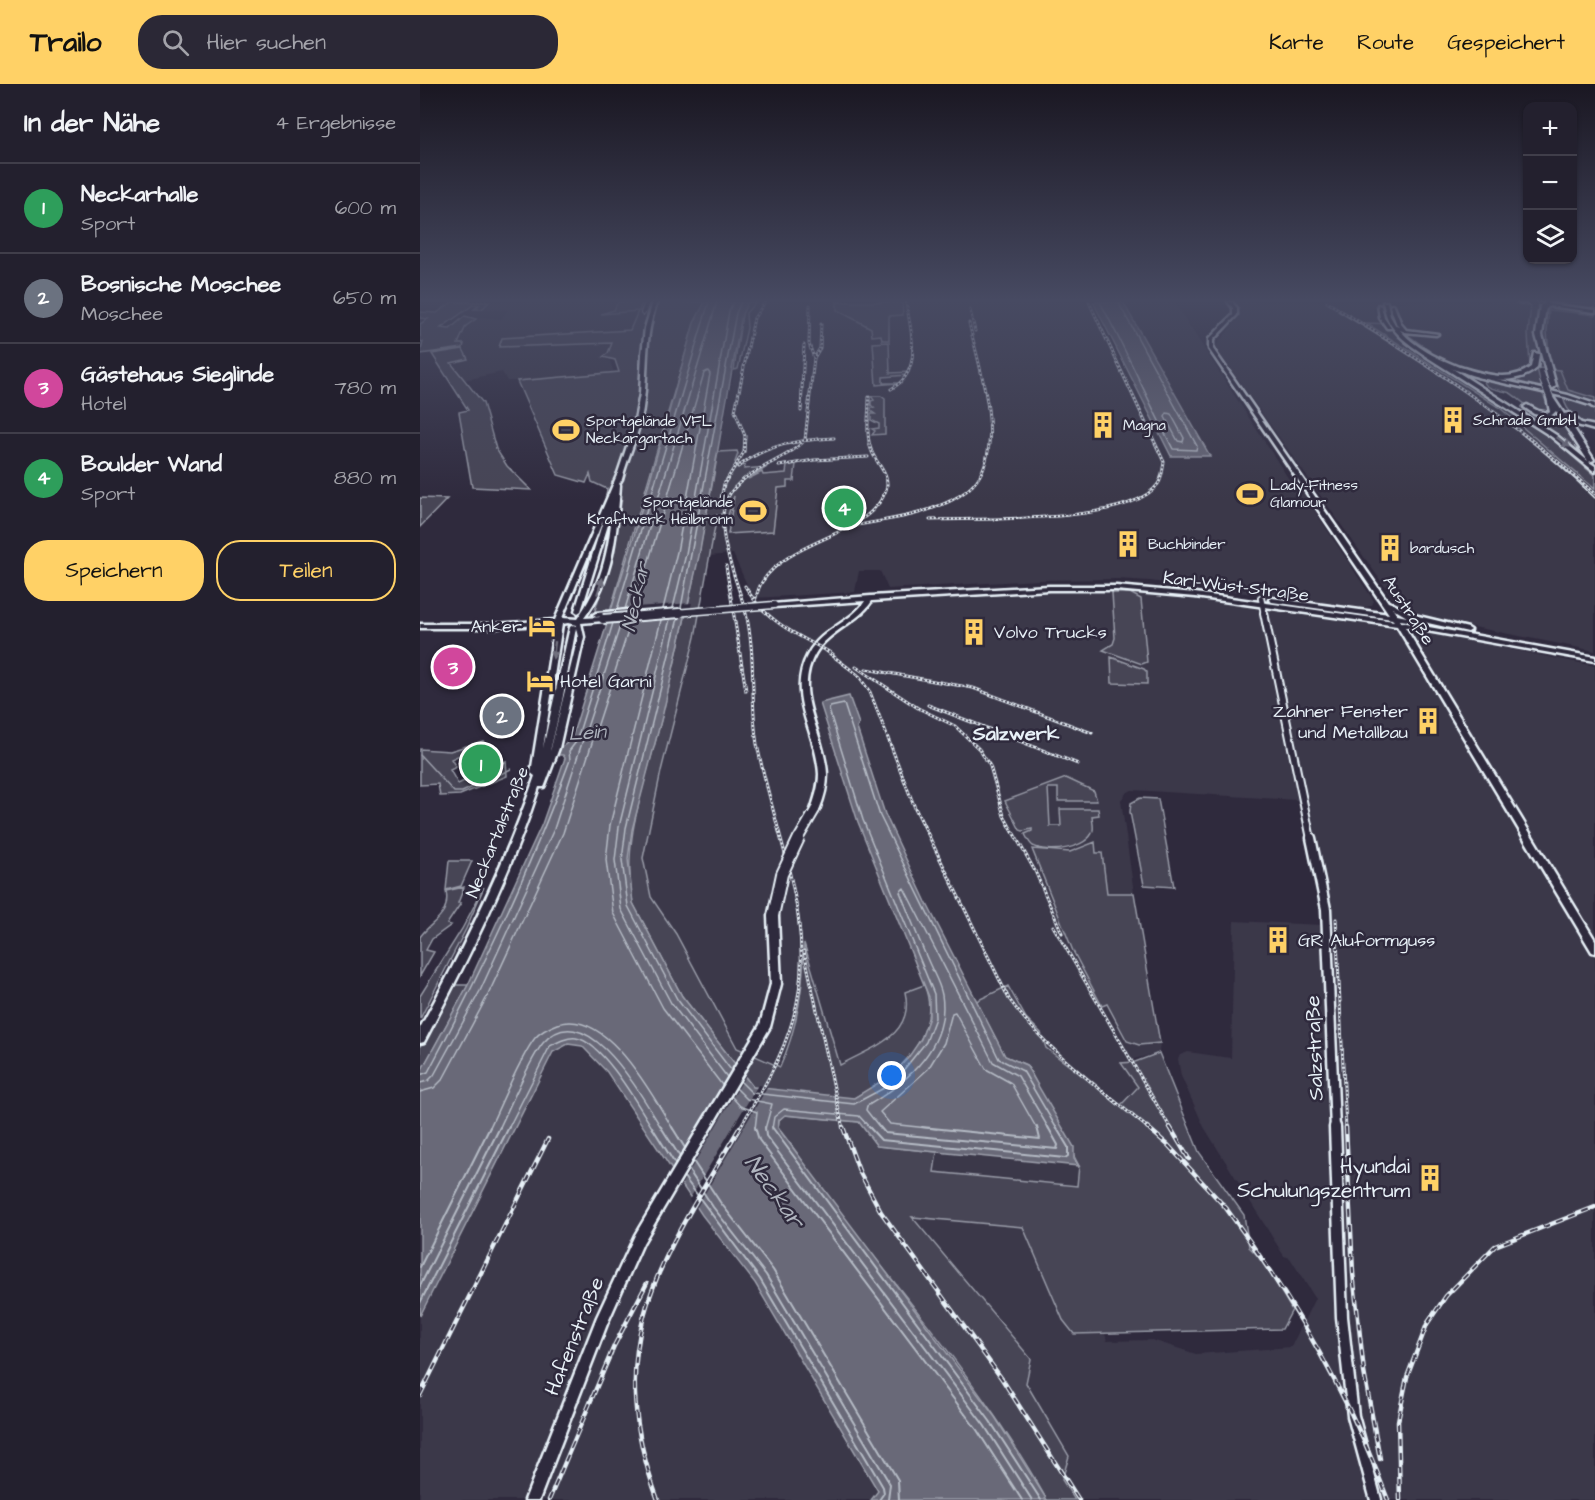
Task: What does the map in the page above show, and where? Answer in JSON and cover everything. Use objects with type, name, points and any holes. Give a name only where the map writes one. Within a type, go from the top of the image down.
[{"type":"highway","points":[[1448,368],[1554,436],[1595,470]]},
{"type":"highway","points":[[1460,369],[1507,377],[1531,371],[1532,368]]},
{"type":"highway","points":[[1540,368],[1543,380],[1595,465]]},
{"type":"highway","points":[[1527,407],[1536,413],[1550,415],[1553,412],[1554,397],[1547,368]]},
{"type":"highway","points":[[1554,397],[1595,455]]},
{"type":"highway","points":[[1567,414],[1579,424],[1595,428]]},
{"type":"main road","name":"Neckartalstraße","points":[[420,1038],[470,942],[503,866],[543,763],[576,619],[641,406],[643,368]]},
{"type":"main road","name":"Austraße","points":[[1224,368],[1412,644],[1595,949]]},
{"type":"main road","points":[[1458,368],[1480,378],[1544,391]]},
{"type":"main road","points":[[1460,369],[1493,380],[1544,391],[1594,406]]},
{"type":"main road","points":[[531,797],[561,621],[575,578],[620,474]]},
{"type":"main road","points":[[576,619],[594,603],[613,540],[617,484]]},
{"type":"main road","points":[[575,578],[566,610],[576,619],[581,629],[575,667]]},
{"type":"main road","name":"Karl-Wüst-Straße","points":[[871,598],[1039,583],[1094,582],[1159,586],[1468,630],[1595,657]]},
{"type":"main road","name":"Karl-Wüst-Straße","points":[[871,598],[897,599],[1039,588],[1097,587],[1170,592],[1364,613],[1430,629],[1595,657]]},
{"type":"main road","points":[[420,626],[494,626],[561,621],[628,612],[871,598]]},
{"type":"main road","points":[[503,866],[514,851],[529,817],[555,748],[575,667],[588,627],[604,615],[871,598]]},
{"type":"main road","points":[[856,613],[871,598]]},
{"type":"main road","points":[[1364,613],[1375,610],[1382,598],[1412,617],[1468,630]]},
{"type":"main road","points":[[856,613],[897,599]]},
{"type":"main road","points":[[835,602],[849,604],[854,608],[848,619]]},
{"type":"main road","points":[[594,603],[604,615]]},
{"type":"main road","name":"Hafenstraße","points":[[532,1500],[620,1279],[639,1239],[765,1027],[775,995],[777,965],[773,916],[776,888],[784,866],[825,787],[825,774],[806,708],[805,670],[820,642],[856,613]]},
{"type":"main road","points":[[1412,644],[1413,634],[1430,629]]},
{"type":"street","name":"Salzstraße","points":[[1261,601],[1326,909],[1342,1317],[1353,1416],[1376,1500]]},
{"type":"shaded area","points":[[441,368],[455,368],[483,403],[496,449],[507,466],[531,490],[472,487],[459,412],[468,410]]},
{"type":"shaded area","points":[[454,368],[612,368],[614,373],[507,381],[502,372],[465,380]]},
{"type":"shaded area","points":[[618,368],[681,368],[609,615],[593,617],[616,541],[622,496],[606,495],[607,489],[592,482],[590,474],[586,483],[558,475],[517,381],[619,372]]},
{"type":"shaded area","points":[[737,368],[1124,368],[1129,369],[1138,387],[1210,456],[1160,368],[1217,368],[1294,487],[1301,490],[1374,601],[1372,605],[1364,608],[1117,579],[1039,580],[888,589],[880,571],[859,571],[855,592],[753,598],[733,554],[709,556],[718,452],[734,370]]},
{"type":"shaded area","points":[[875,368],[890,368],[890,373],[909,372],[907,375],[883,377],[883,383],[898,383],[876,385]]},
{"type":"shaded area","points":[[1230,368],[1437,368],[1500,408],[1595,489],[1595,651],[1423,617],[1398,605]]},
{"type":"shaded area","points":[[1437,368],[1444,368],[1549,436],[1595,476],[1595,489],[1500,408]]},
{"type":"shaded area","points":[[1473,368],[1528,368],[1523,373],[1486,372]]},
{"type":"shaded area","points":[[1537,368],[1542,390],[1478,375],[1518,377]]},
{"type":"shaded area","points":[[1595,368],[1595,397],[1568,390],[1560,370],[1550,369]]},
{"type":"shaded area","points":[[1550,369],[1560,370],[1568,390],[1595,398],[1595,403],[1562,394]]},
{"type":"shaded area","points":[[1484,381],[1542,392],[1551,413],[1537,411],[1510,393],[1488,386]]},
{"type":"shaded area","points":[[871,396],[881,396],[885,399],[885,434],[872,435],[875,431],[872,429],[879,428],[879,424],[871,420],[871,414],[875,414],[871,411],[871,408],[874,408],[871,401],[874,400]]},
{"type":"shaded area","points":[[1563,397],[1595,408],[1595,427],[1583,423],[1574,416],[1567,408]]},
{"type":"shaded area","points":[[1528,408],[1552,415],[1555,410],[1589,460],[1525,416],[1527,413],[1523,409]]},
{"type":"shaded area","points":[[737,451],[735,462],[745,466],[744,469],[767,467],[748,479],[762,472],[763,475],[786,473],[787,466],[796,464],[794,481],[787,481],[787,487],[778,488],[773,531],[728,534],[734,496],[726,522],[717,515],[695,637],[661,771],[643,858],[651,897],[676,934],[737,1048],[780,1067],[799,1007],[804,943],[840,1065],[877,1046],[897,1030],[904,1019],[905,992],[924,985],[928,1001],[928,1016],[917,1046],[896,1071],[854,1098],[819,1097],[753,1087],[682,996],[633,903],[630,854],[633,830],[686,614],[718,452]]},
{"type":"shaded area","points":[[420,498],[447,499],[420,527]]},
{"type":"shaded area","points":[[1089,585],[1190,592],[1443,629],[1450,637],[1595,666],[1595,1500],[1075,1500],[1062,1480],[1069,1456],[1026,1383],[1031,1359],[912,1217],[932,982],[905,992],[909,1010],[895,1035],[840,1065],[804,946],[804,980],[797,1017],[792,1042],[780,1068],[737,1048],[676,934],[651,898],[643,858],[661,771],[700,613],[1035,586]],"holes":[[[1066,778],[1058,800],[1058,788],[1048,788],[1050,826],[1061,826],[1060,810],[1091,815],[1093,829],[1077,844],[1067,847],[1033,846],[1025,834],[1033,831],[1022,829],[1014,822],[1005,801]],[[1132,790],[1297,800],[1320,899],[1323,925],[1234,921],[1231,1058],[1188,1052],[1180,1055],[1178,1059],[1181,1076],[1204,1127],[1284,1256],[1290,1258],[1315,1298],[1291,1347],[1196,1354],[1152,1340],[1107,1341],[1105,1333],[1074,1334],[1119,1178],[1046,1048],[1121,1105],[1138,1087],[1134,1059],[1159,1053],[1160,1043],[1139,1045],[1106,1004],[1102,1006],[1033,850],[1071,852],[1095,842],[1096,854],[1102,854],[1107,894],[1134,893],[1121,800],[1127,792]]]},
{"type":"shaded area","points":[[1112,593],[1130,593],[1141,599],[1147,662],[1142,664],[1103,650],[1113,644],[1115,638]]},
{"type":"shaded area","points":[[1111,657],[1144,669],[1147,672],[1147,684],[1112,683]]},
{"type":"shaded area","points":[[483,741],[487,747],[483,744],[451,759],[456,767],[450,770],[458,784],[506,761],[507,776],[460,795],[440,796],[438,784],[420,785],[420,749],[450,751]]},
{"type":"shaded area","points":[[1066,778],[1094,791],[1097,801],[1058,801],[1058,788],[1048,788],[1050,826],[1061,826],[1060,809],[1098,809],[1099,815],[1092,816],[1093,830],[1084,842],[1076,846],[1048,850],[1033,846],[1025,834],[1032,829],[1020,830],[1005,801]]},
{"type":"shaded area","points":[[1140,798],[1158,799],[1174,887],[1144,885],[1130,812],[1131,803]]},
{"type":"shaded area","points":[[1095,842],[1096,853],[1102,853],[1107,893],[1134,893],[1160,1043],[1139,1045],[1127,1041],[1107,1004],[1102,1006],[1073,951],[1032,849],[1070,852]]},
{"type":"shaded area","points":[[449,861],[472,861],[461,886],[446,890]]},
{"type":"shaded area","points":[[464,887],[458,903],[461,903],[447,924],[451,925],[432,939],[426,950],[434,952],[420,976],[420,937],[443,912],[447,899],[446,891]]},
{"type":"shaded area","points":[[484,887],[466,929],[420,1019],[420,996],[462,929]]},
{"type":"shaded area","points":[[454,985],[468,985],[420,1073],[420,1044]]},
{"type":"shaded area","points":[[1008,986],[1026,1018],[1041,1033],[1046,1048],[1121,1105],[1138,1087],[1121,1063],[1135,1062],[1159,1053],[1199,1152],[1244,1215],[1249,1247],[1262,1260],[1292,1310],[1282,1329],[1074,1334],[1063,1320],[1023,1227],[912,1217],[1031,1359],[1026,1383],[1069,1456],[1062,1480],[1075,1500],[1047,1500],[1003,1427],[978,1392],[839,1212],[778,1128],[779,1120],[784,1115],[859,1122],[877,1146],[937,1152],[934,1172],[1077,1186],[1079,1166],[1027,1065],[1005,1056],[976,1001]]},
{"type":"shaded area","points":[[568,1043],[582,1046],[607,1072],[702,1215],[755,1283],[878,1491],[871,1500],[420,1500],[420,1316],[553,1052]]},
{"type":"water","points":[[681,368],[732,368],[699,556],[663,713],[632,830],[628,859],[633,903],[682,996],[753,1087],[854,1098],[893,1074],[921,1039],[929,1017],[929,997],[858,822],[820,703],[849,696],[885,814],[926,902],[1005,1056],[1026,1065],[1074,1147],[1074,1159],[1079,1166],[877,1146],[859,1122],[785,1115],[779,1120],[778,1128],[995,1417],[1047,1500],[871,1500],[878,1491],[755,1283],[702,1215],[607,1072],[582,1046],[568,1044],[553,1052],[420,1316],[420,1073],[468,985],[542,824],[565,758],[563,755],[557,755],[559,749],[571,740],[634,536]]},
{"type":"water","points":[[1126,368],[1160,368],[1210,456],[1171,456]]},
{"type":"pier","points":[[692,603],[688,616],[604,623],[608,609]]},
{"type":"pier","points":[[735,1063],[746,1075],[680,1187],[670,1172]]},
{"type":"pier","points":[[758,1085],[768,1086],[695,1210],[689,1200]]},
{"type":"waterway","points":[[420,755],[454,792],[462,792],[511,769]]},
{"type":"tram line","points":[[1429,368],[1504,420],[1595,498]]},
{"type":"railway","points":[[720,504],[724,484],[744,452],[745,436],[735,411],[744,368]]},
{"type":"railway","points":[[801,411],[803,368]]},
{"type":"railway","points":[[804,441],[813,368]]},
{"type":"railway","points":[[891,389],[901,381],[910,368]]},
{"type":"railway","points":[[854,526],[936,507],[959,496],[977,480],[985,464],[989,445],[987,403],[980,368]]},
{"type":"railway","points":[[930,520],[1052,517],[1117,507],[1142,497],[1158,484],[1164,462],[1120,368]]},
{"type":"railway","points":[[1430,368],[1532,441],[1595,494]]},
{"type":"railway","points":[[755,601],[760,585],[775,567],[809,546],[864,518],[877,505],[886,490],[887,480],[870,446],[869,397]]},
{"type":"railway","points":[[804,441],[834,438]]},
{"type":"railway","points":[[738,467],[771,448],[804,441]]},
{"type":"railway","points":[[739,1129],[783,1048],[793,1019],[800,985],[801,950],[792,881],[757,744],[750,633],[744,604],[725,542],[723,512],[733,489],[742,481],[786,455],[804,441]]},
{"type":"railway","points":[[779,466],[814,460],[868,457]]},
{"type":"railway","points":[[726,566],[746,691]]},
{"type":"railway","points":[[745,586],[755,601]]},
{"type":"railway","points":[[753,608],[755,601]]},
{"type":"railway","points":[[755,601],[783,626],[833,654]]},
{"type":"railway","points":[[825,650],[858,675],[870,692],[915,808],[1009,999],[1057,1052],[1149,1129]]},
{"type":"railway","points":[[856,667],[918,708],[955,726],[979,749],[990,766],[1004,816],[1035,871],[1062,933]]},
{"type":"railway","points":[[866,669],[973,688],[1092,733]]},
{"type":"railway","points":[[928,705],[1078,764]]},
{"type":"railway","points":[[1336,919],[1346,1129]]},
{"type":"railway","points":[[1053,926],[1171,1129]]},
{"type":"railway","points":[[804,951],[843,1129]]},
{"type":"railway","points":[[658,1500],[641,1444],[635,1393],[637,1347],[648,1303],[664,1261],[740,1127]]},
{"type":"railway","points":[[843,1127],[859,1171],[881,1212],[1002,1379],[1079,1500]]},
{"type":"railway","points":[[1147,1127],[1168,1145],[1225,1207]]},
{"type":"railway","points":[[1170,1127],[1189,1159]]},
{"type":"railway","points":[[1346,1127],[1353,1273],[1364,1372],[1380,1459]]},
{"type":"railway","points":[[420,1395],[548,1139]]},
{"type":"railway","points":[[1225,1207],[1272,1274],[1316,1346],[1355,1421],[1388,1500]]},
{"type":"railway","points":[[1400,1500],[1398,1421],[1407,1377],[1427,1324],[1446,1296],[1495,1246],[1595,1207]]},
{"type":"railway","points":[[549,1500],[614,1346],[647,1283]]},
{"type":"place","name":"Schrade GmbH","points":[[1453,420]]},
{"type":"place","name":"Magna","points":[[1103,425]]},
{"type":"place","name":"Sportgelände VFL Neckargartach","points":[[566,430]]},
{"type":"place","name":"Lady-Fitness Glamour","points":[[1250,494]]},
{"type":"place","name":"Boulder Wand","points":[[844,508]]},
{"type":"place","name":"Sportgelände Kraftwerk Heilbronn","points":[[753,511]]},
{"type":"place","name":"Buchbinder","points":[[1128,544]]},
{"type":"place","name":"bardusch","points":[[1390,548]]},
{"type":"place","name":"Anker","points":[[542,626]]},
{"type":"place","name":"Volvo Trucks","points":[[974,632]]},
{"type":"place","name":"Gästehaus Sieglinde","points":[[453,667]]},
{"type":"place","name":"Hotel Garni","points":[[540,681]]},
{"type":"place","name":"Bosnische Moschee","points":[[502,716]]},
{"type":"place","name":"Zahner Fenster und Metallbau","points":[[1428,721]]},
{"type":"place","name":"Neckarhalle","points":[[481,764]]},
{"type":"place","name":"GR Aluformguss","points":[[1278,940]]},
{"type":"place","name":"Hyundai Schulungszentrum","points":[[1430,1178]]},
{"type":"district","name":"Salzwerk","points":[[1016,733]]},
{"type":"water label","name":"Neckar","points":[[635,597]]},
{"type":"water label","name":"Lein","points":[[587,732]]},
{"type":"water label","name":"Neckar","points":[[775,1191]]}]
